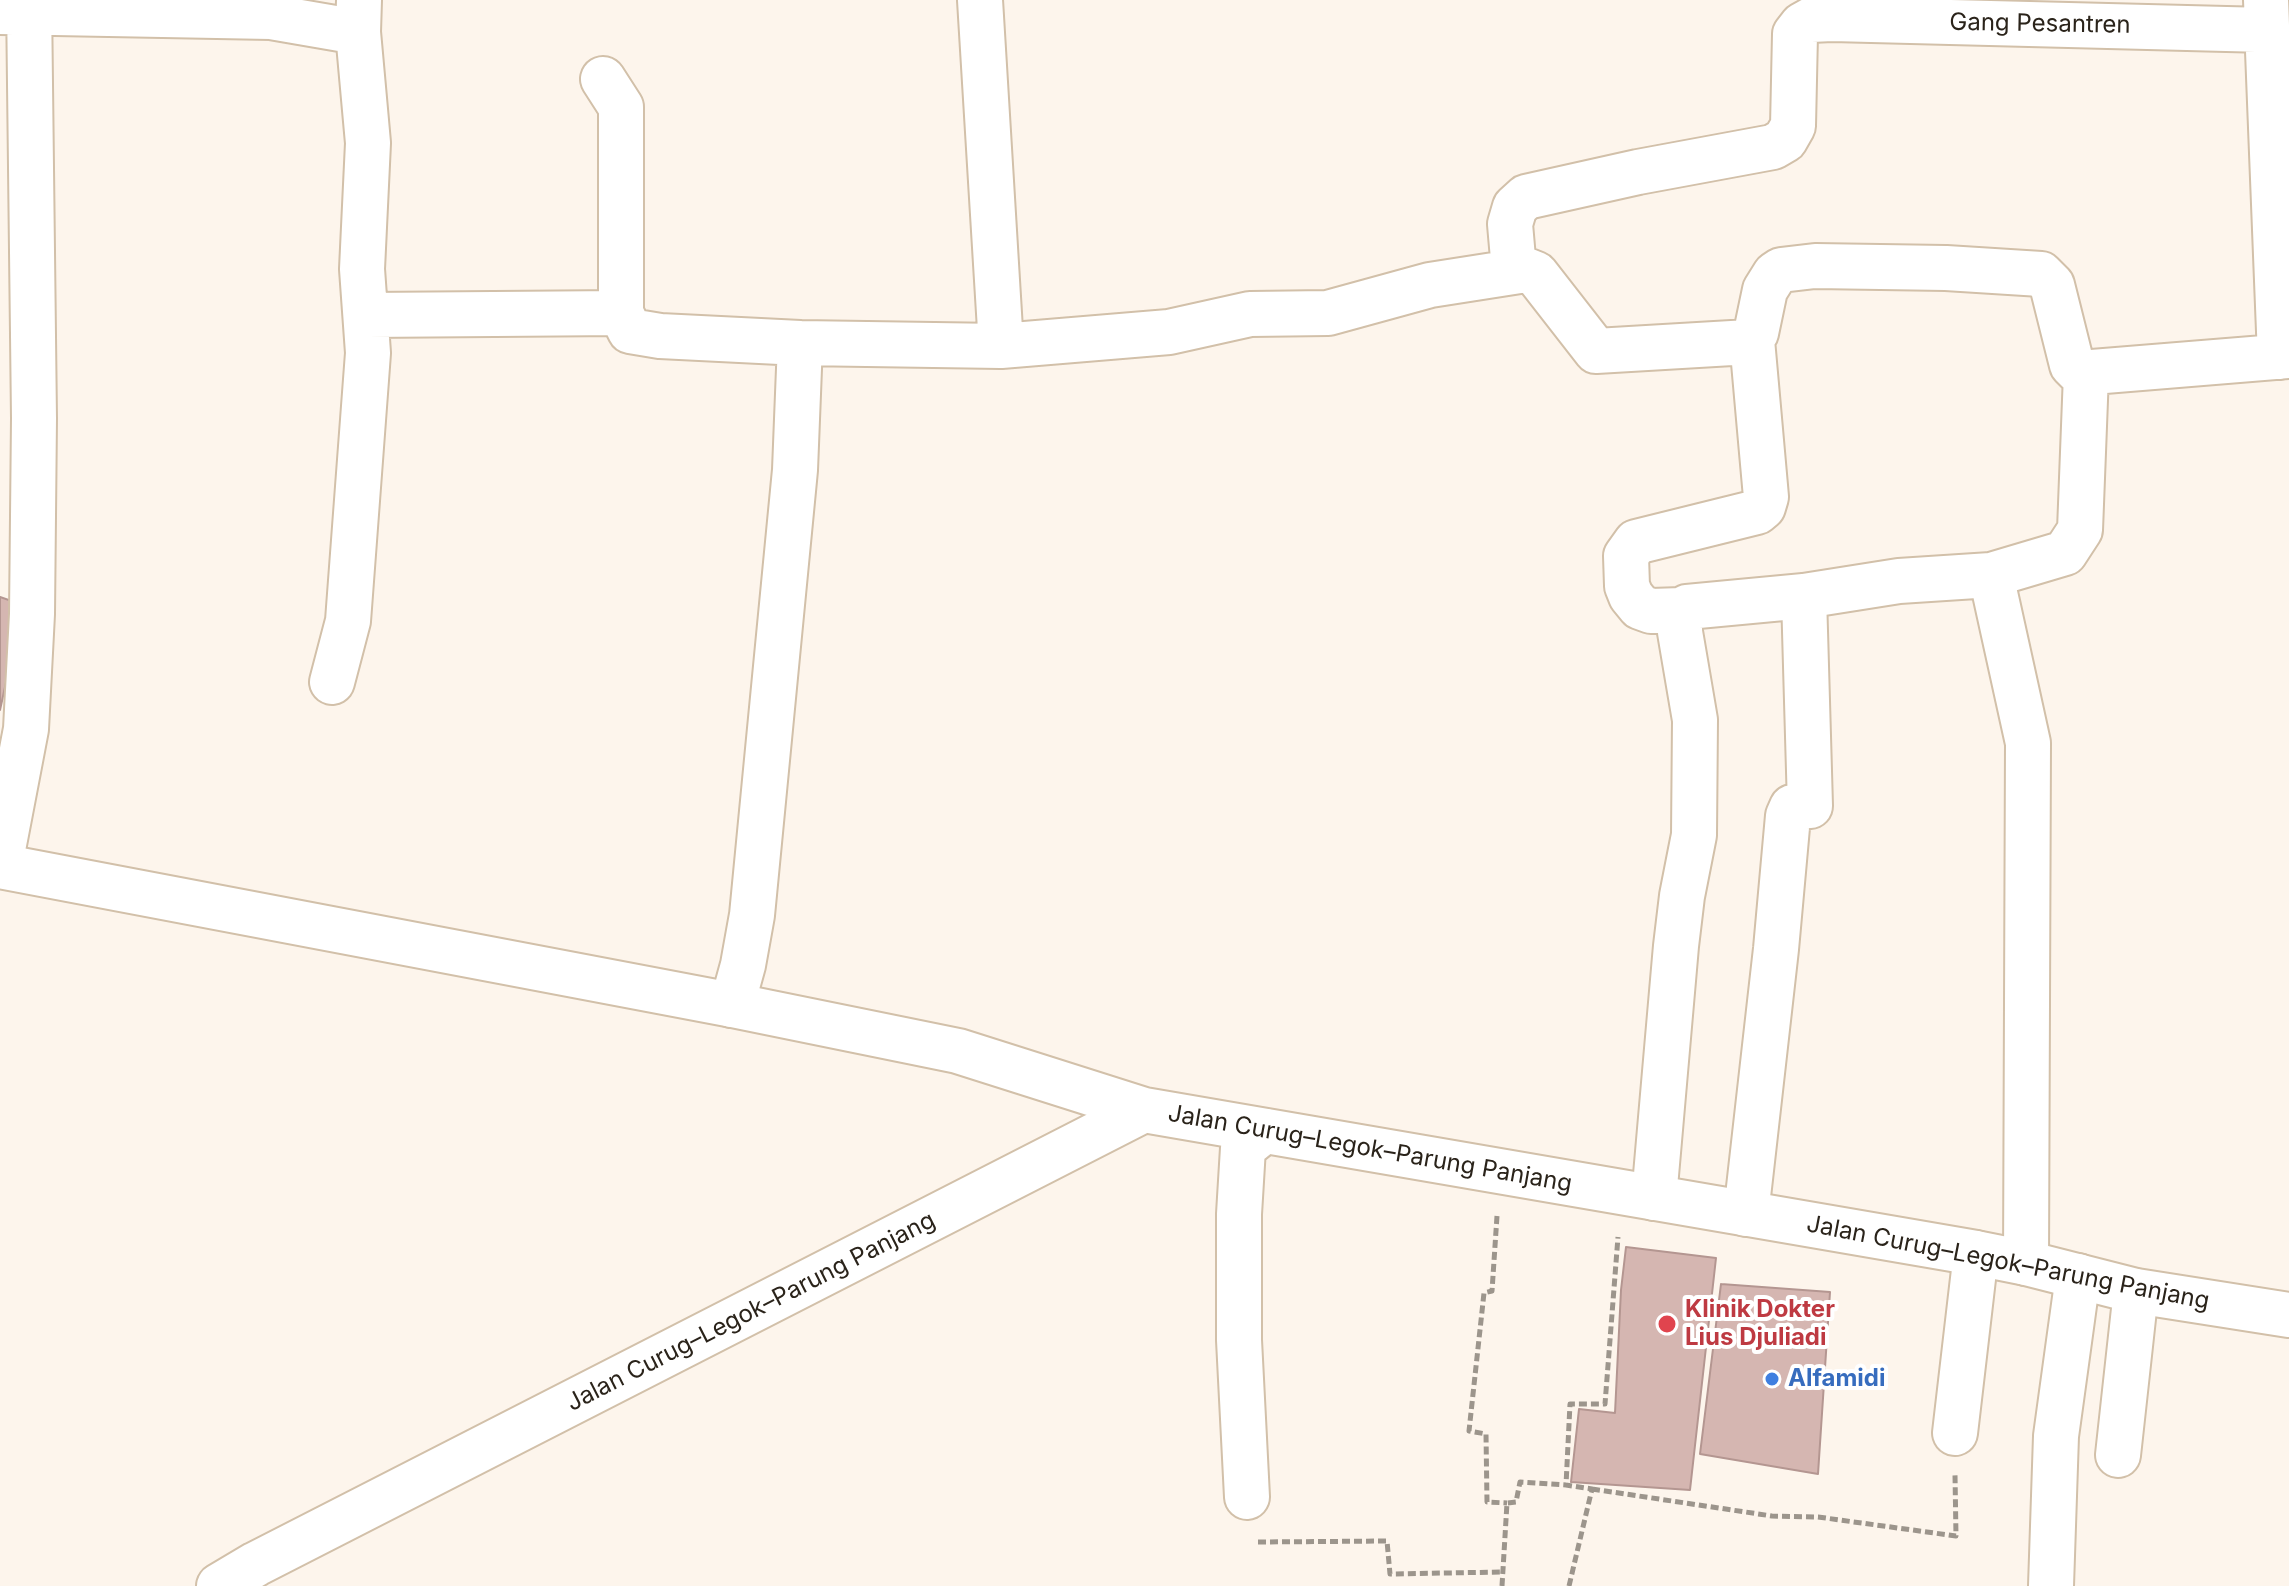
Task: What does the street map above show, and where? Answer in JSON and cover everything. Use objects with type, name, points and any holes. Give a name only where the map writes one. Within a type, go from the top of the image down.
[{"type":"street","points":[[980,0],[1001,346]]},
{"type":"street","points":[[332,682],[348,621],[368,353],[362,269],[368,143],[359,16],[271,17],[19,8],[34,418],[32,614],[26,729],[0,866],[958,1051],[1144,1110]]},
{"type":"street","points":[[2086,374],[2080,530],[2065,553],[1991,575],[1899,581],[1682,610],[1651,611],[1637,603],[1627,586],[1626,556],[1636,542],[1757,512],[1763,507],[1766,497],[1752,340],[1765,290],[1781,270],[1815,266],[1946,268],[2041,274],[2052,285],[2072,365],[2080,373],[2285,357],[2266,15]]},
{"type":"street","name":"Gang Pesantren","points":[[1514,270],[1510,224],[1515,207],[1526,197],[1773,147],[1785,140],[1793,126],[1795,34],[1811,20],[2266,15]]},
{"type":"street","points":[[603,79],[621,107],[621,313],[630,331],[800,343],[1001,346],[1169,332],[1250,314],[1328,313],[1430,285],[1526,270],[1536,274],[1596,351],[1752,340]]},
{"type":"street","points":[[367,315],[621,313]]},
{"type":"street","points":[[732,1005],[751,924],[795,470],[800,343]]},
{"type":"street","points":[[1991,575],[2028,743],[2026,1263]]},
{"type":"street","points":[[1746,1214],[1788,816],[1792,807],[1810,806],[1804,596]]},
{"type":"street","points":[[1638,1195],[1694,822],[1695,720],[1678,617],[1682,610]]},
{"type":"street","name":"Jalan Curug–Legok–Parung Panjang","points":[[219,1586],[256,1564],[1144,1110],[1976,1253],[2136,1291],[2289,1315]]},
{"type":"street","points":[[1247,1497],[1239,1340],[1239,1214],[1243,1148],[1264,1131]]},
{"type":"street","points":[[1955,1433],[1976,1253]]},
{"type":"street","points":[[2051,1586],[2056,1436],[2078,1276]]},
{"type":"street","points":[[2118,1455],[2136,1291]]},
{"type":"path","points":[[1500,1171],[1492,1291],[1484,1293],[1469,1431],[1486,1434],[1487,1502],[1516,1502],[1520,1482],[1566,1485],[1772,1516],[1818,1517],[1956,1536],[1955,1433]]},
{"type":"path","points":[[1566,1485],[1570,1404],[1605,1404],[1638,1195]]},
{"type":"path","points":[[1569,1586],[1592,1489]]},
{"type":"path","points":[[1247,1497],[1257,1542],[1387,1541],[1390,1574],[1503,1572]]},
{"type":"path","points":[[1502,1586],[1507,1503]]},
{"type":"building","points":[[0,597],[23,605],[0,710]]},
{"type":"building","points":[[1626,1247],[1716,1258],[1690,1490],[1571,1482],[1579,1409],[1615,1413]]},
{"type":"building","points":[[1721,1284],[1830,1292],[1818,1474],[1700,1454]]},
{"type":"place","name":"Klinik Dokter Lius Djuliadi","points":[[1667,1324]]},
{"type":"place","name":"Alfamidi","points":[[1772,1379]]}]
